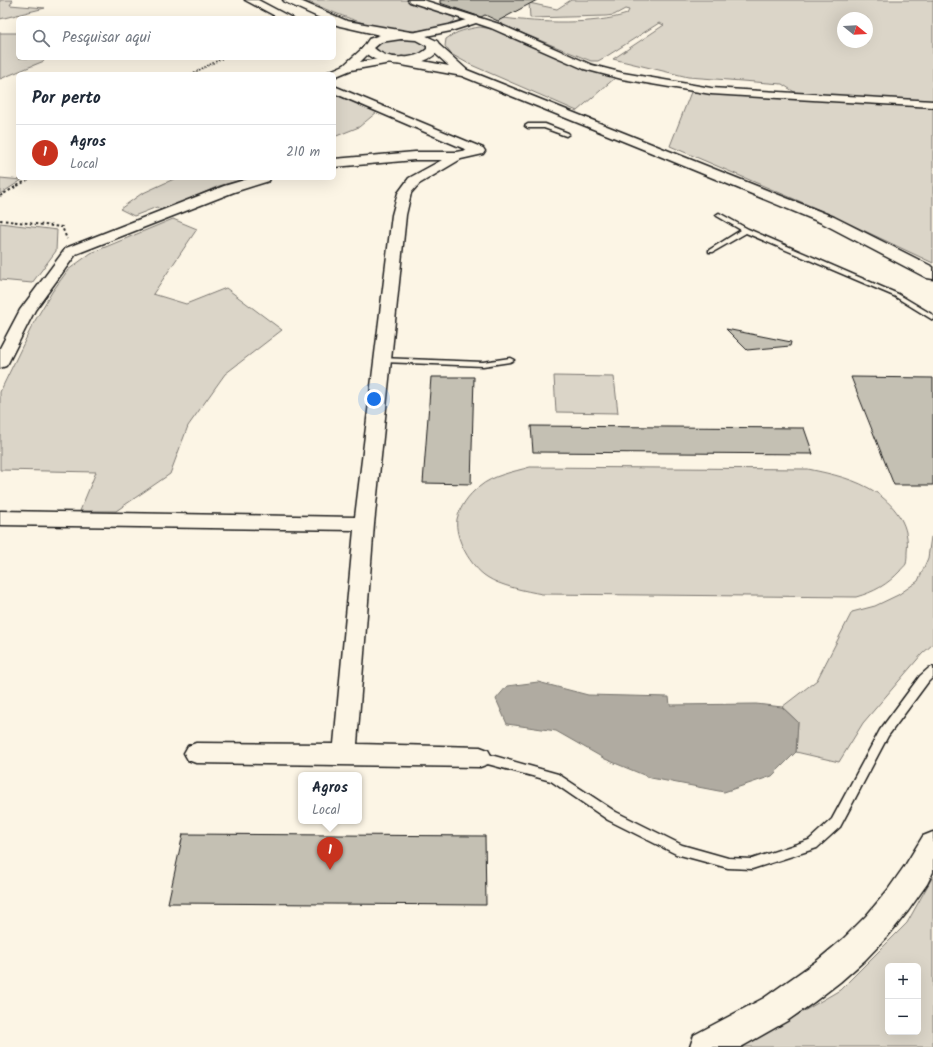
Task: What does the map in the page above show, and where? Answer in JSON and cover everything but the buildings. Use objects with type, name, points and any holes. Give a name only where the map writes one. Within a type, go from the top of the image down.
[{"type":"main road","points":[[289,0],[325,16]]},
{"type":"main road","points":[[339,22],[426,40],[465,73]]},
{"type":"main road","points":[[339,22],[368,47],[374,56],[465,73],[801,209],[854,232],[933,274]]},
{"type":"main road","points":[[368,47],[380,38],[406,35]]},
{"type":"main road","points":[[396,60],[422,57],[432,52],[434,46]]},
{"type":"main road","points":[[706,1047],[775,1011],[835,968],[884,919],[922,866],[933,845]]},
{"type":"street","points":[[250,0],[282,16]]},
{"type":"street","points":[[413,0],[495,26],[588,67],[622,76],[711,91],[933,104]]},
{"type":"street","points":[[406,35],[451,28],[475,20]]},
{"type":"street","points":[[434,46],[451,28]]},
{"type":"street","points":[[348,68],[368,47]]},
{"type":"street","points":[[336,72],[348,68],[396,60]]},
{"type":"street","points":[[336,90],[479,151],[457,156],[415,156],[336,163]]},
{"type":"street","points":[[345,754],[364,524],[399,215],[405,193],[414,182],[457,156]]},
{"type":"street","points":[[0,363],[28,310],[71,250],[229,189],[258,180]]},
{"type":"street","points":[[0,518],[364,524]]},
{"type":"street","points":[[196,753],[480,757]]},
{"type":"lane","points":[[528,126],[545,126],[566,134]]},
{"type":"lane","points":[[719,215],[746,230],[896,295],[933,318]]},
{"type":"lane","points":[[711,251],[746,230]]},
{"type":"lane","points":[[383,360],[483,364],[510,360]]},
{"type":"lane","points":[[480,757],[554,777],[612,816],[680,850],[728,863],[752,864],[813,844],[836,823],[884,733],[924,679],[933,671]]},
{"type":"path","points":[[195,72],[219,60]]},
{"type":"path","points":[[0,196],[28,180]]},
{"type":"path","points":[[0,220],[62,227],[71,250]]},
{"type":"shaded area","points":[[0,0],[13,0],[10,5],[45,8],[0,19]]},
{"type":"shaded area","points":[[304,0],[407,0],[453,17],[455,20],[438,28],[416,31],[383,28],[350,19]]},
{"type":"shaded area","points":[[571,0],[933,0],[933,101],[796,93],[782,84],[688,77],[613,59],[664,25],[659,23],[607,56],[598,61],[591,61],[497,23],[501,19],[480,11],[504,18],[566,22],[614,18],[627,14],[629,10],[625,9],[614,15],[606,16],[530,18],[529,3],[557,9]]},
{"type":"shaded area","points":[[480,27],[508,34],[575,65],[616,77],[577,111],[469,64],[451,54],[445,46],[446,39],[454,34]]},
{"type":"shaded area","points":[[0,33],[16,33],[16,60],[44,61],[0,79]]},
{"type":"shaded area","points":[[401,38],[417,40],[427,45],[428,48],[424,52],[407,58],[388,57],[375,50],[376,46],[385,40]]},
{"type":"shaded area","points":[[691,92],[933,106],[933,263],[820,210],[670,146]]},
{"type":"shaded area","points":[[336,95],[377,112],[359,127],[336,136]]},
{"type":"shaded area","points":[[0,178],[22,180],[0,194]]},
{"type":"shaded area","points":[[172,180],[241,180],[219,186],[162,211],[157,207],[134,216],[120,209],[141,194]]},
{"type":"shaded area","points":[[173,219],[197,229],[153,294],[186,304],[226,288],[282,330],[225,374],[188,426],[170,474],[116,511],[80,511],[96,472],[0,470],[0,392],[33,324],[52,292],[68,270],[91,253]]},
{"type":"shaded area","points":[[0,223],[57,230],[56,251],[32,283],[0,280]]},
{"type":"shaded area","points":[[554,376],[614,377],[618,413],[556,412]]},
{"type":"shaded area","points":[[530,467],[808,469],[835,475],[869,488],[877,493],[896,511],[901,518],[906,534],[906,563],[895,576],[885,584],[869,593],[856,597],[542,594],[513,588],[492,580],[475,566],[461,543],[458,535],[457,519],[463,505],[475,490],[490,480],[503,474]]},
{"type":"shaded area","points":[[931,537],[933,537],[933,644],[922,654],[863,723],[839,762],[796,752],[798,722],[782,707],[817,680],[852,612],[875,606],[898,595],[918,581],[928,558]]},
{"type":"shaded area","points":[[538,682],[588,695],[669,697],[670,705],[756,704],[782,707],[798,722],[796,752],[772,776],[724,792],[651,778],[605,759],[556,731],[507,724],[496,699],[507,686]]},
{"type":"shaded area","points":[[933,876],[933,1047],[742,1047],[840,990],[907,923]]},
{"type":"place","name":"Agros","points":[[330,870]]}]
